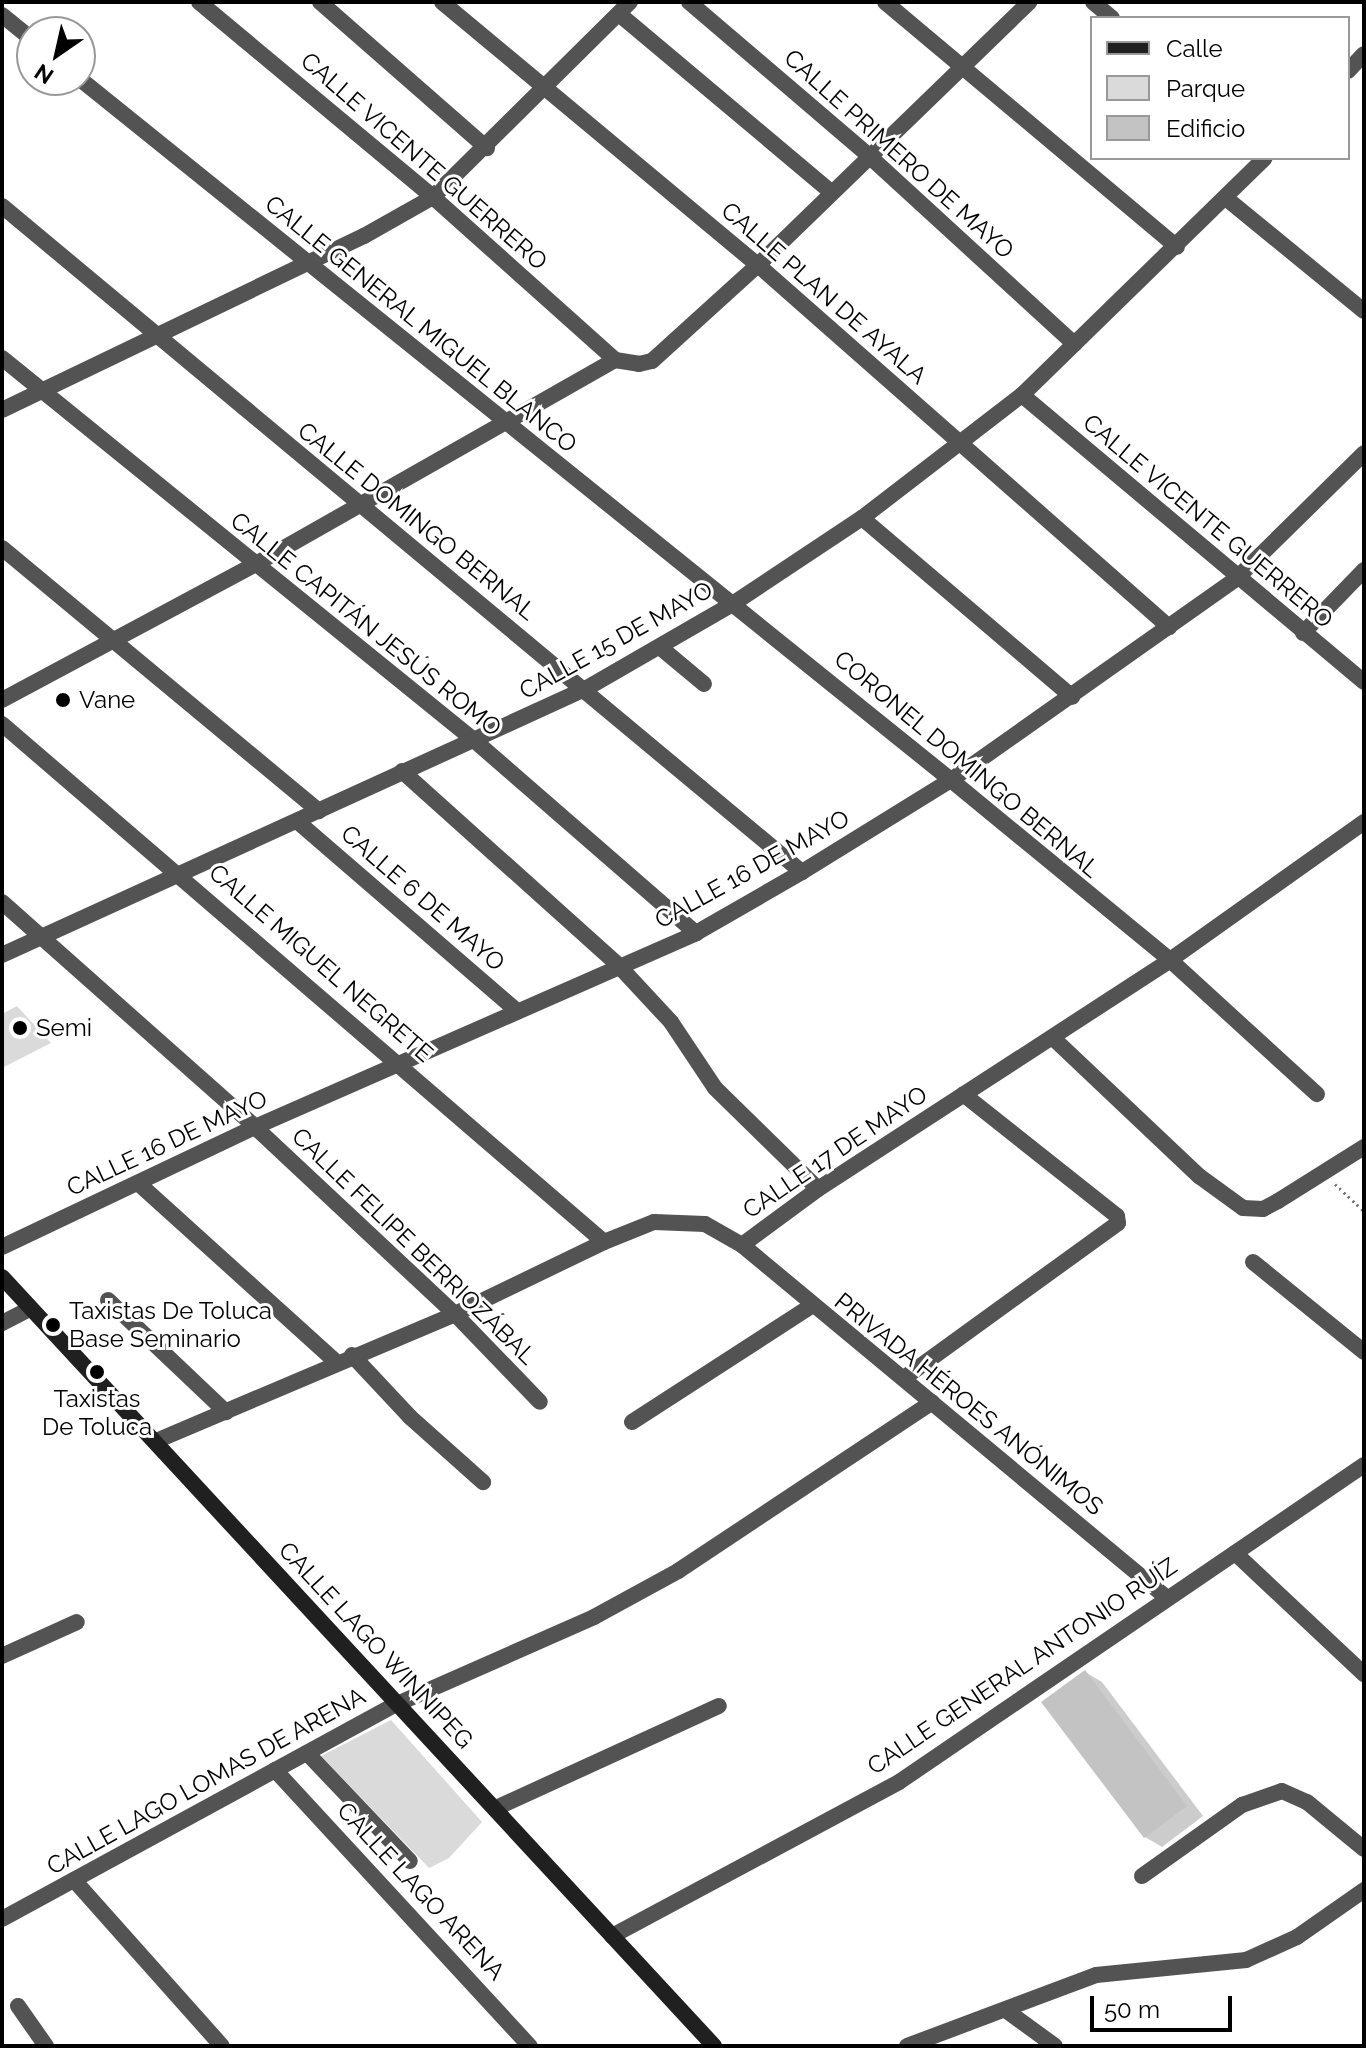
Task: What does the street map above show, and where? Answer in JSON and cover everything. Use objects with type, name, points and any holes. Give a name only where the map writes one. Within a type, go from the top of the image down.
[{"type":"main road","name":"CALLE LAGO WINNIPEG","points":[[2,1277],[714,2046]]},
{"type":"street","name":"CALLE VICENTE GUERRERO","points":[[199,2],[433,197],[615,360]]},
{"type":"street","points":[[320,2],[487,148]]},
{"type":"street","name":"CALLE PLAN DE AYALA","points":[[442,2],[758,265],[1169,627]]},
{"type":"street","name":"CALLE PRIMERO DE MAYO","points":[[689,2],[868,155],[1074,344]]},
{"type":"street","points":[[885,2],[1177,247]]},
{"type":"street","points":[[2,700],[254,565],[615,360],[652,361],[758,265],[830,191],[1029,2]]},
{"type":"street","points":[[1093,2],[1110,16]]},
{"type":"street","points":[[2,410],[305,263],[433,197],[548,88],[624,8],[830,191]]},
{"type":"street","points":[[1350,69],[1364,54]]},
{"type":"street","name":"CALLE GENERAL MIGUEL BLANCO","points":[[96,92],[504,424],[734,603]]},
{"type":"street","name":"CALLE 15 DE MAYO","points":[[2,955],[587,688],[661,648],[734,603],[862,518],[1022,395],[1227,199],[1263,160]]},
{"type":"street","points":[[1227,199],[1364,311]]},
{"type":"street","name":"CALLE DOMINGO BERNAL","points":[[2,206],[358,505],[587,688],[802,872]]},
{"type":"street","name":"CALLE CAPITÁN JESÚS ROMO","points":[[2,358],[475,741],[696,933]]},
{"type":"street","name":"CALLE VICENTE GUERRERO","points":[[1022,395],[1364,682]]},
{"type":"street","name":"CALLE 16 DE MAYO","points":[[2,1247],[255,1127],[696,933],[802,872],[951,780],[1237,578],[1364,453]]},
{"type":"street","points":[[862,518],[1072,697]]},
{"type":"street","points":[[2,548],[319,811]]},
{"type":"street","points":[[1303,633],[1364,570]]},
{"type":"street","name":"CORONEL DOMINGO BERNAL","points":[[734,603],[1170,960],[1317,1094]]},
{"type":"street","points":[[661,648],[704,684]]},
{"type":"street","name":"CALLE MIGUEL NEGRETE","points":[[2,724],[400,1062],[604,1242]]},
{"type":"street","points":[[402,771],[619,966],[671,1022],[715,1088],[818,1189]]},
{"type":"street","name":"CALLE 6 DE MAYO","points":[[298,822],[517,1011]]},
{"type":"street","name":"CALLE 17 DE MAYO","points":[[156,1441],[344,1358],[455,1314],[604,1242],[654,1222],[705,1224],[742,1245],[818,1189],[1170,960],[1364,822]]},
{"type":"street","name":"CALLE FELIPE BERRIOZÁBAL","points":[[2,902],[255,1127],[455,1314],[540,1402]]},
{"type":"street","points":[[1053,1038],[1199,1176],[1243,1208],[1263,1209],[1364,1147]]},
{"type":"street","points":[[904,1378],[1117,1226],[1117,1216],[963,1094]]},
{"type":"street","points":[[138,1183],[344,1358],[483,1482]]},
{"type":"street","name":"PRIVADA HÉROES ANÓNIMOS","points":[[742,1245],[811,1306],[904,1378],[1167,1598]]},
{"type":"street","points":[[1253,1262],[1364,1352]]},
{"type":"street","points":[[108,1300],[226,1412]]},
{"type":"street","points":[[632,1422],[811,1306]]},
{"type":"street","points":[[2,1323],[29,1309]]},
{"type":"street","name":"CALLE LAGO LOMAS DE ARENA","points":[[2,1919],[397,1704],[594,1617],[678,1571],[816,1484],[932,1402]]},
{"type":"street","name":"CALLE GENERAL ANTONIO RUÍZ","points":[[612,1936],[899,1782],[1364,1465]]},
{"type":"street","points":[[1235,1553],[1364,1674]]},
{"type":"street","points":[[6,1649],[77,1622]]},
{"type":"street","points":[[496,1808],[719,1706]]},
{"type":"street","points":[[307,1753],[410,1861]]},
{"type":"street","name":"CALLE LAGO ARENA","points":[[275,1770],[530,2046]]},
{"type":"street","points":[[1142,1876],[1242,1805],[1282,1791],[1307,1802],[1364,1849]]},
{"type":"street","points":[[74,1880],[222,2046]]},
{"type":"street","points":[[907,2046],[1007,2011],[1096,1975],[1246,1960],[1297,1937],[1364,1890]]},
{"type":"street","points":[[18,2006],[46,2046]]},
{"type":"street","points":[[1007,2011],[1055,2046]]},
{"type":"path","points":[[1323,1173],[1364,1211]]},
{"type":"green space","name":"Semi","points":[[17,1006],[51,1043],[2,1068],[2,1014]]},
{"type":"green space","points":[[391,1720],[482,1822],[449,1858],[429,1868],[321,1756]]},
{"type":"building","points":[[1085,1670],[1187,1806],[1144,1838],[1041,1702]]},
{"type":"place","name":"Vane","points":[[63,700]]},
{"type":"place","name":"Semi","points":[[20,1028]]},
{"type":"place","name":"Taxistas De Toluca Base Seminario","points":[[53,1325]]},
{"type":"place","name":"Taxistas De Toluca","points":[[97,1372]]}]
